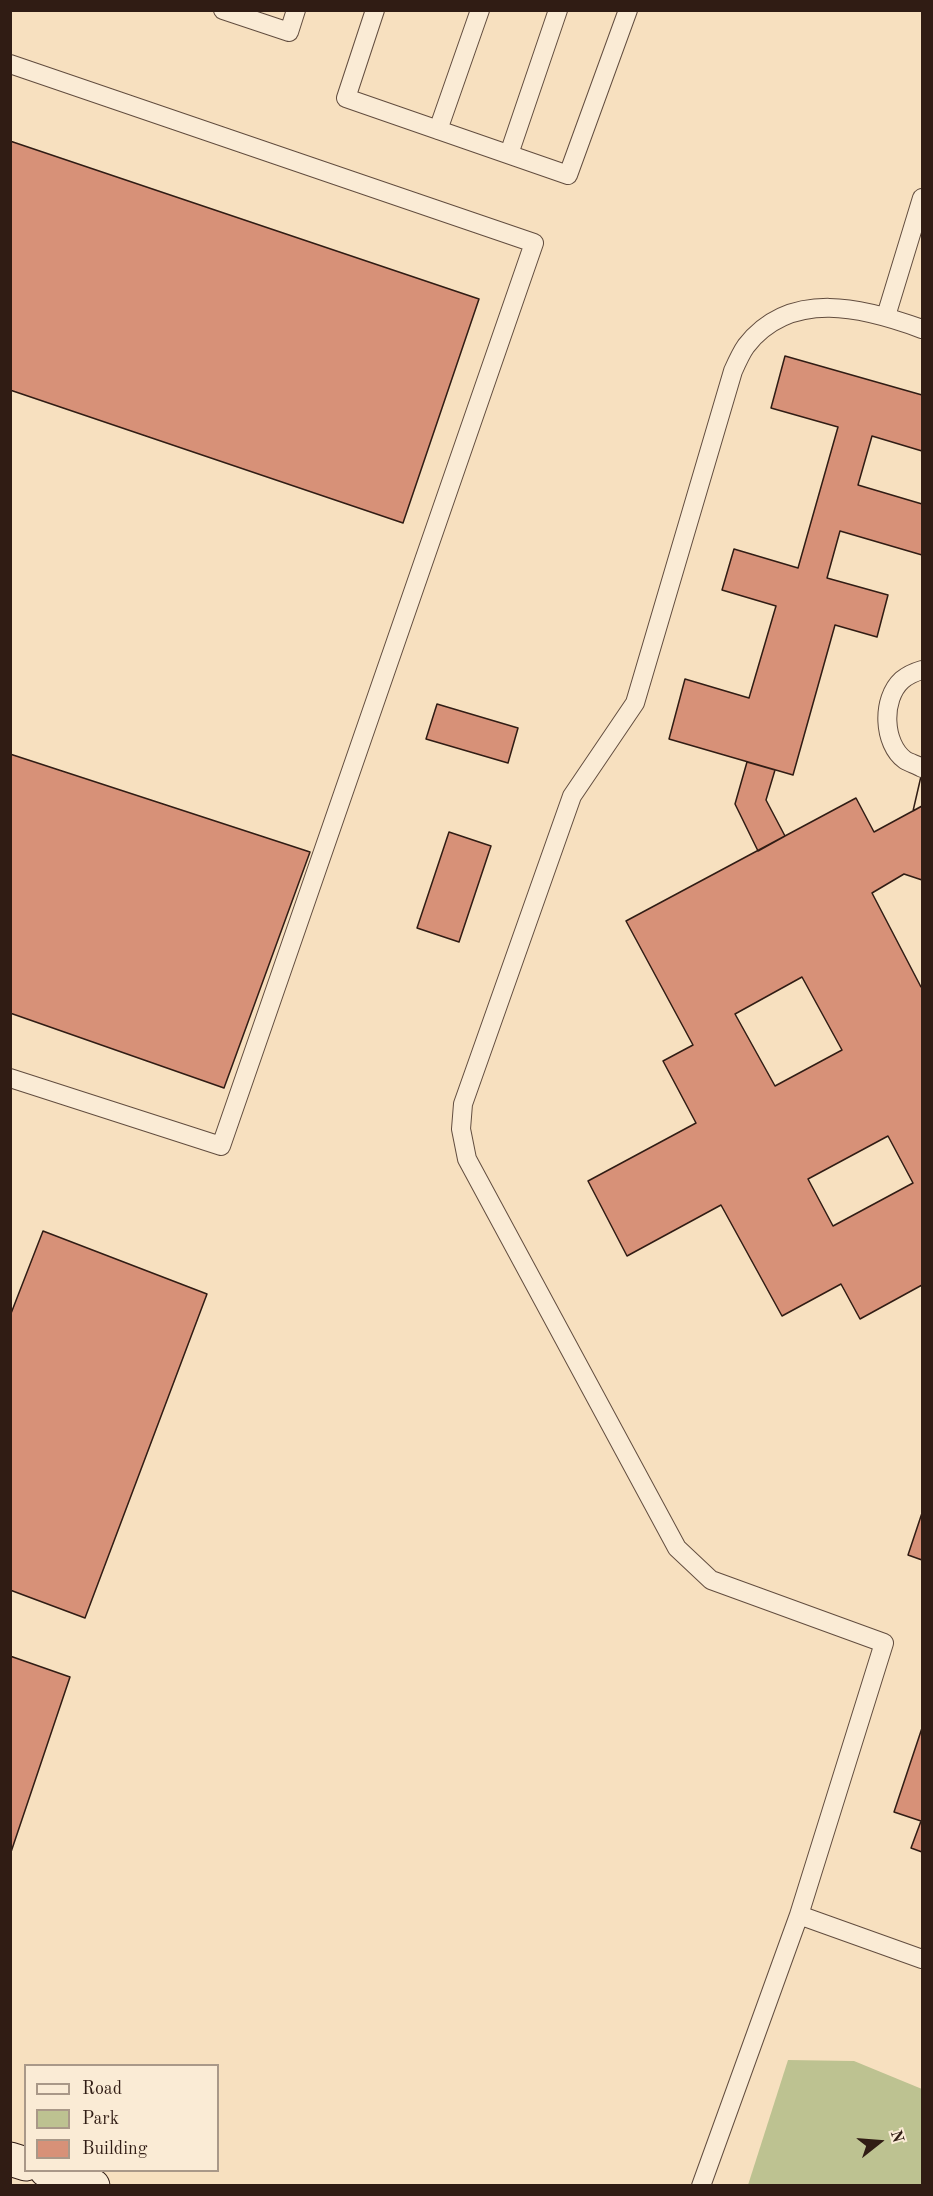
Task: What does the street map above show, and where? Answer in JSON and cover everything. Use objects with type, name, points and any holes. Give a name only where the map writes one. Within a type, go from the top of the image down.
[{"type":"main road","points":[[52,2172],[93,2186]]},
{"type":"lane","points":[[223,10],[289,32],[296,10]]},
{"type":"lane","points":[[375,10],[346,98],[568,175],[628,10]]},
{"type":"lane","points":[[438,130],[480,10]]},
{"type":"lane","points":[[509,154],[558,10]]},
{"type":"lane","points":[[10,64],[534,243],[221,1146],[10,1077]]},
{"type":"lane","points":[[886,316],[922,198]]},
{"type":"lane","points":[[701,2186],[799,1915],[884,1643],[711,1580],[677,1548],[467,1159],[461,1129],[463,1104],[572,796],[635,703],[733,370],[745,347],[759,332],[801,310],[855,309],[886,316],[922,329]]},
{"type":"lane","points":[[922,670],[900,681],[887,712],[891,740],[896,750],[904,759],[922,768]]},
{"type":"lane","points":[[799,1915],[922,1959]]},
{"type":"green space","points":[[788,2060],[854,2061],[922,2089],[922,2185],[748,2185]]},
{"type":"building","points":[[10,141],[479,299],[403,523],[10,390]]},
{"type":"building","points":[[785,356],[922,395],[922,451],[872,436],[858,485],[922,504],[922,555],[840,531],[827,578],[888,595],[877,637],[835,625],[793,775],[669,739],[685,679],[749,698],[776,606],[722,590],[734,549],[798,568],[838,427],[771,408]]},
{"type":"building","points":[[437,704],[518,728],[508,763],[426,739]]},
{"type":"building","points":[[10,754],[310,852],[224,1088],[10,1013]]},
{"type":"building","points":[[747,762],[775,770],[766,800],[785,836],[758,851],[735,804]]},
{"type":"building","points":[[922,772],[922,806],[913,811]]},
{"type":"building","points":[[922,772],[922,806],[913,811]]},
{"type":"building","points":[[856,798],[874,832],[922,806],[922,880],[904,874],[872,893],[922,986],[922,1285],[860,1319],[841,1284],[782,1316],[721,1205],[627,1256],[588,1181],[696,1123],[663,1061],[693,1045],[626,921]],"holes":[[[802,977],[842,1050],[775,1086],[735,1014]],[[888,1136],[913,1183],[833,1226],[808,1179]]]},
{"type":"building","points":[[449,832],[491,846],[459,942],[417,928]]},
{"type":"building","points":[[43,1231],[207,1294],[85,1618],[10,1590],[10,1316]]},
{"type":"building","points":[[922,1513],[922,1560],[908,1555]]},
{"type":"building","points":[[10,1656],[70,1677],[10,1855]]},
{"type":"building","points":[[922,1728],[922,1852],[911,1848],[921,1821],[894,1812]]}]
